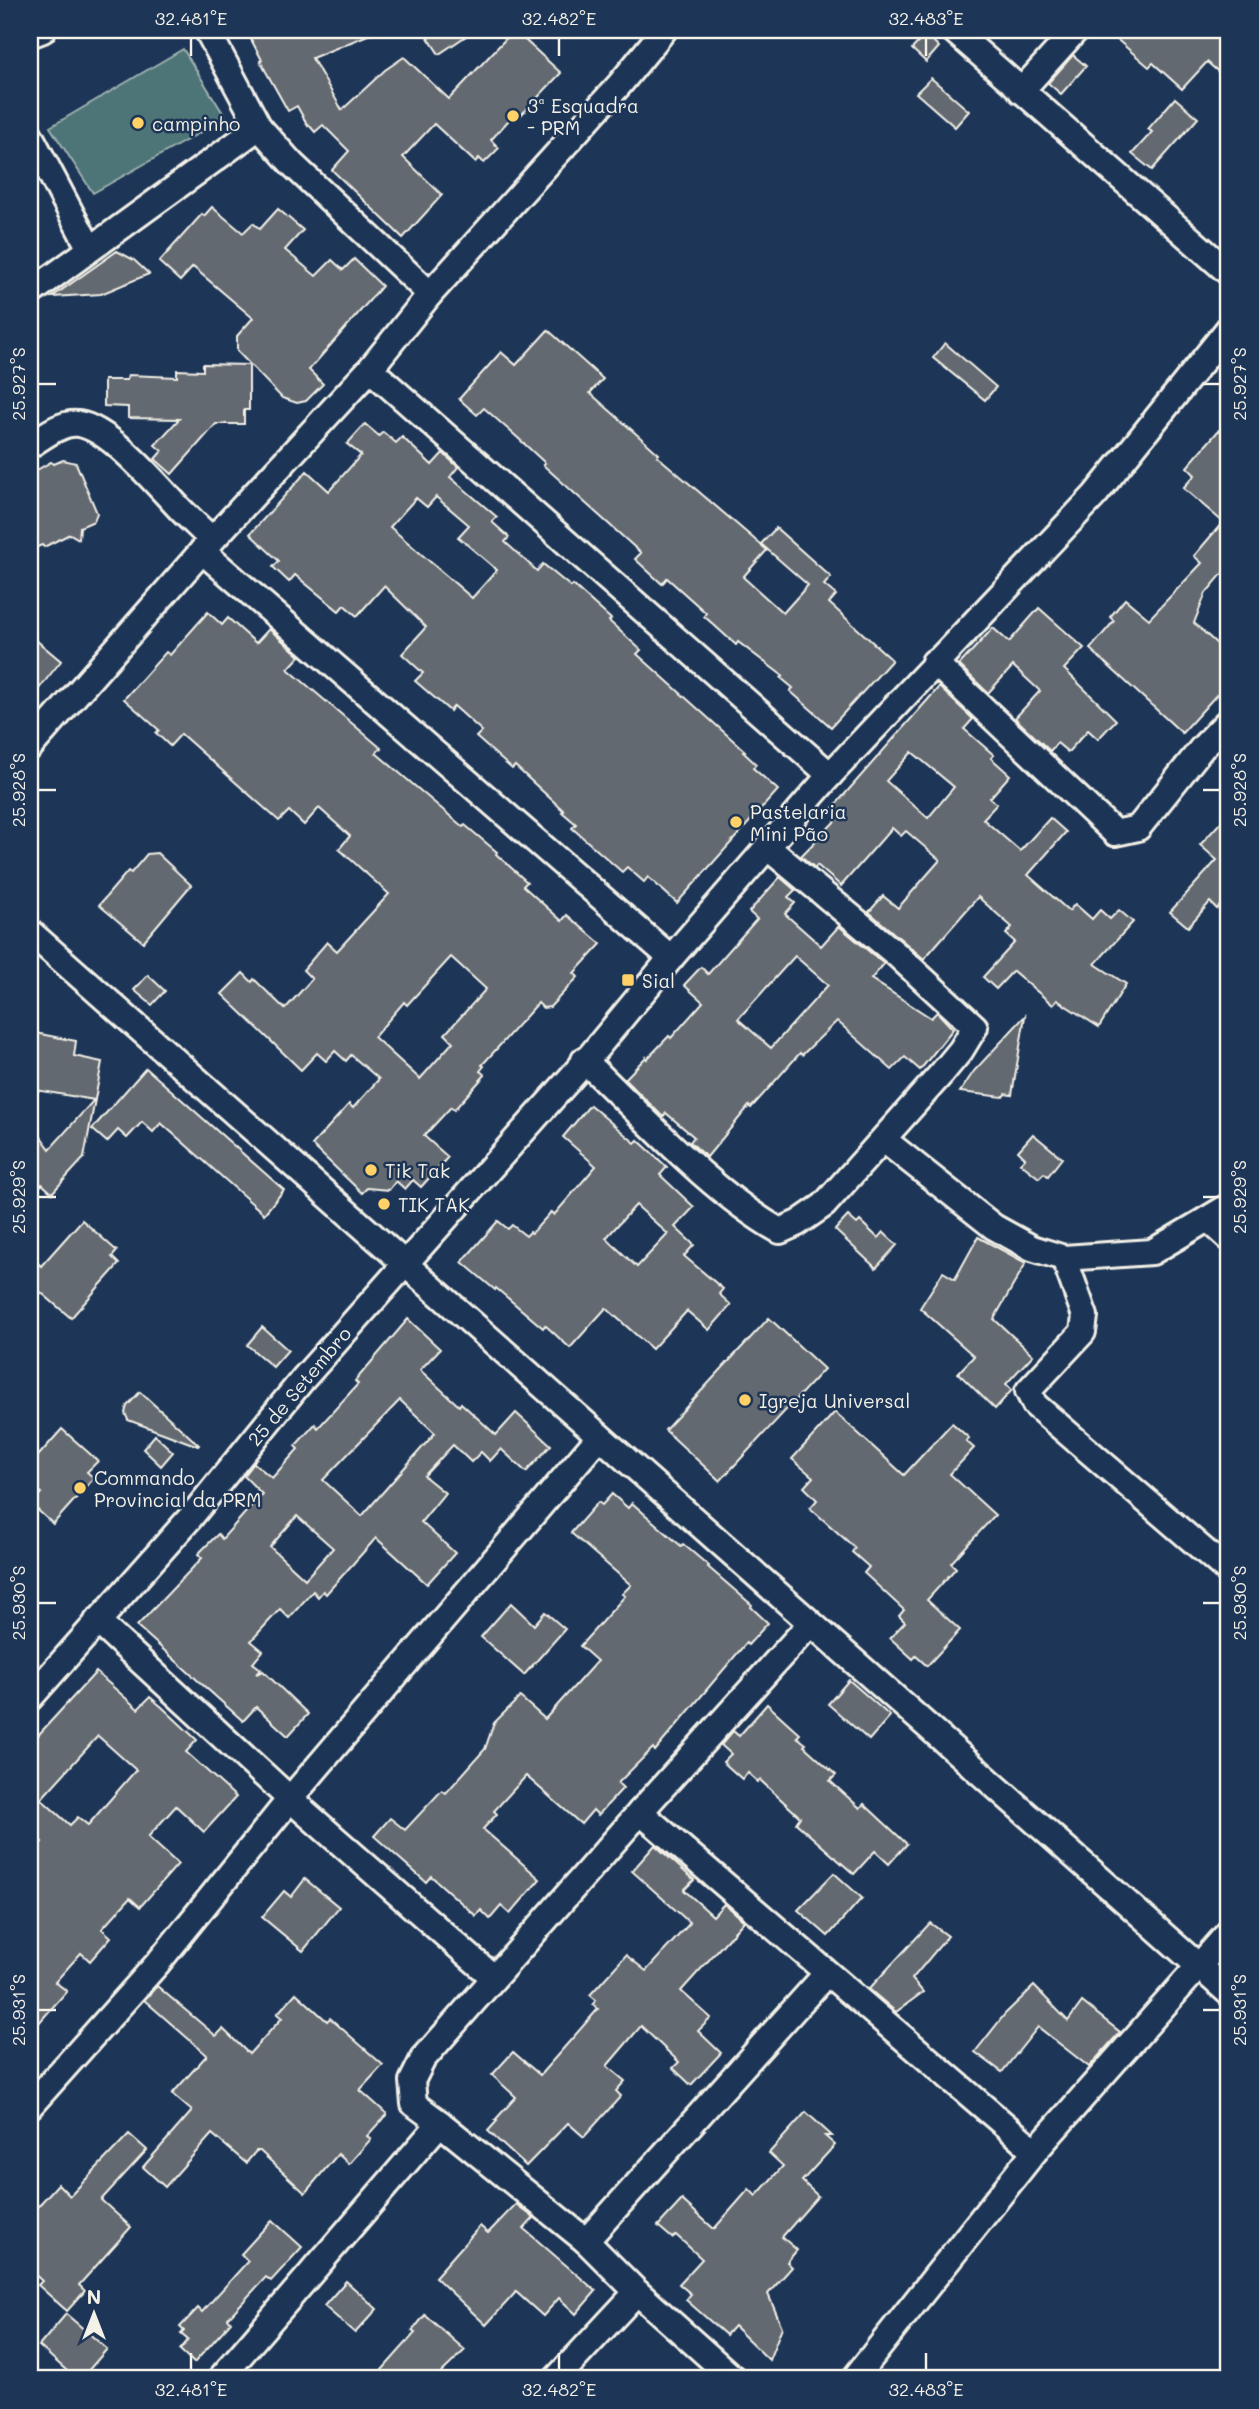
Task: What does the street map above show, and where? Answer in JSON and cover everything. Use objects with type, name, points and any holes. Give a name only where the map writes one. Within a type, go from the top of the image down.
[{"type":"street","points":[[30,35],[43,30]]},
{"type":"street","points":[[207,30],[259,127],[292,164],[430,294]]},
{"type":"street","points":[[30,747],[207,545],[370,369],[430,294],[620,84],[664,30]]},
{"type":"street","points":[[953,30],[1229,273]]},
{"type":"street","points":[[1021,91],[1076,30]]},
{"type":"street","points":[[30,293],[259,127]]},
{"type":"street","points":[[30,135],[90,249]]},
{"type":"street","name":"25 de Setembro","points":[[30,1698],[190,1518],[303,1379],[590,1056],[830,775],[934,662],[1095,495],[1229,328]]},
{"type":"street","points":[[370,369],[830,775]]},
{"type":"street","points":[[30,445],[62,426],[78,424],[99,432],[135,461],[183,512],[207,545],[671,958]]},
{"type":"street","points":[[934,662],[1115,833],[1138,828],[1202,748],[1229,719]]},
{"type":"street","points":[[584,1060],[690,1161],[753,1216],[780,1231],[824,1206],[884,1140],[961,1050],[975,1027],[897,954],[767,847]]},
{"type":"street","points":[[30,932],[1229,1993]]},
{"type":"street","points":[[884,1140],[994,1227],[1032,1248],[1065,1258],[1152,1252],[1219,1212],[1229,1238]]},
{"type":"street","points":[[1065,1258],[1085,1316],[1083,1332],[1028,1391],[1031,1398],[1035,1405],[1226,1562]]},
{"type":"street","points":[[30,2106],[157,1964],[290,1799],[600,1437]]},
{"type":"street","points":[[97,1621],[290,1799],[493,1977]]},
{"type":"street","points":[[734,2379],[637,2292],[586,2241],[414,2104],[412,2081],[423,2059],[493,1977],[810,1624]]},
{"type":"street","points":[[640,1812],[1035,2151]]},
{"type":"street","points":[[854,2379],[1035,2151],[1229,1932]]},
{"type":"street","points":[[586,2241],[827,1973]]},
{"type":"street","points":[[220,2379],[440,2123]]},
{"type":"street","points":[[556,2379],[637,2292]]},
{"type":"green space","name":"campinho","points":[[183,49],[226,118],[93,193],[50,127]]},
{"type":"building","points":[[246,30],[380,30],[312,58],[342,110],[385,70],[404,57],[449,99],[514,30],[561,73],[520,116],[516,112],[491,140],[499,148],[484,163],[479,158],[475,162],[434,124],[403,157],[442,195],[403,238],[332,170],[349,151],[323,125],[315,132],[308,126],[297,106],[288,111]]},
{"type":"building","points":[[423,30],[475,30],[439,54]]},
{"type":"building","points":[[1106,30],[1229,30],[1229,81],[1207,62],[1182,89],[1153,63],[1149,67]]},
{"type":"building","points":[[926,34],[939,47],[926,62],[912,49]]},
{"type":"building","points":[[1073,55],[1086,66],[1061,94],[1048,83]]},
{"type":"building","points":[[931,78],[969,111],[955,127],[916,93]]},
{"type":"building","points":[[1175,98],[1198,118],[1152,170],[1132,154],[1152,132],[1148,129]]},
{"type":"building","points":[[212,207],[243,233],[253,223],[260,229],[278,209],[303,230],[285,250],[316,276],[332,260],[343,270],[354,259],[382,286],[309,370],[323,384],[306,401],[297,403],[282,398],[237,351],[237,336],[253,318],[193,267],[180,281],[159,262],[202,214],[204,216]]},
{"type":"building","points":[[117,251],[134,260],[149,274],[101,294],[52,297]]},
{"type":"building","points":[[548,330],[603,379],[590,393],[659,454],[657,456],[767,550],[743,577],[783,613],[808,585],[761,544],[776,528],[831,577],[824,585],[836,595],[829,603],[892,660],[831,727],[790,691],[793,688],[781,678],[783,676],[738,642],[736,645],[667,578],[662,584],[635,559],[641,553],[484,408],[477,415],[459,399],[501,352],[516,365]]},
{"type":"building","points":[[945,343],[996,387],[985,400],[933,358]]},
{"type":"building","points":[[203,364],[249,365],[249,410],[244,410],[244,424],[216,424],[172,474],[155,459],[162,451],[155,445],[179,419],[128,418],[128,407],[104,406],[104,380],[127,380],[128,375],[177,377],[177,370],[203,371]]},
{"type":"building","points":[[365,424],[379,436],[383,432],[396,443],[402,437],[432,465],[443,453],[458,467],[450,477],[497,517],[492,522],[509,537],[505,542],[537,571],[543,564],[571,587],[573,585],[611,619],[609,621],[641,650],[637,654],[745,751],[743,752],[756,764],[753,768],[778,790],[677,903],[648,877],[644,882],[627,867],[622,872],[572,828],[576,824],[562,812],[564,811],[515,766],[512,769],[476,737],[482,731],[454,706],[450,711],[415,681],[423,673],[402,654],[426,627],[384,586],[357,616],[344,605],[339,611],[295,575],[289,582],[273,567],[279,561],[250,534],[307,471],[329,491],[361,455],[347,444]],"holes":[[[436,497],[469,525],[458,537],[497,570],[472,598],[390,527],[416,498],[427,507]]]},
{"type":"building","points":[[1219,430],[1229,439],[1229,566],[1206,593],[1194,623],[1229,655],[1229,681],[1182,733],[1090,649],[1114,621],[1110,617],[1125,599],[1149,619],[1202,563],[1194,556],[1223,522],[1183,488],[1195,475],[1187,467]]},
{"type":"building","points":[[63,460],[76,463],[97,513],[94,521],[80,527],[79,539],[70,534],[44,547],[42,545],[30,550],[30,474],[51,462],[54,464]]},
{"type":"building","points":[[1039,608],[1084,648],[1064,669],[1116,720],[1098,739],[1088,730],[1068,752],[1057,743],[1050,751],[1015,718],[1040,691],[1013,666],[988,693],[959,665],[993,628],[1009,642]]},
{"type":"building","points":[[208,612],[222,625],[228,618],[256,643],[269,629],[300,656],[288,669],[381,748],[376,753],[463,827],[465,825],[497,852],[496,854],[527,882],[523,886],[562,921],[567,915],[601,944],[574,973],[578,977],[550,1007],[543,1008],[538,1003],[482,1065],[484,1066],[480,1071],[485,1075],[454,1110],[451,1107],[424,1136],[448,1157],[421,1187],[413,1180],[405,1189],[396,1181],[389,1190],[367,1188],[362,1193],[312,1145],[349,1104],[353,1108],[379,1079],[351,1055],[346,1061],[335,1051],[326,1061],[317,1053],[301,1070],[222,994],[243,973],[252,982],[254,979],[285,1009],[312,979],[303,970],[327,942],[337,951],[389,894],[339,849],[350,836],[319,808],[304,825],[289,811],[279,821],[181,734],[170,746],[156,733],[159,730],[124,699],[166,652],[170,655]],"holes":[[[451,957],[486,989],[445,1034],[453,1042],[420,1079],[374,1037],[404,1002],[407,1005]]]},
{"type":"building","points":[[30,635],[61,661],[30,700]]},
{"type":"building","points":[[939,687],[973,719],[964,729],[994,755],[991,758],[1010,775],[990,798],[997,804],[983,819],[1020,851],[1050,818],[1066,832],[1028,875],[1069,911],[1075,904],[1092,919],[1100,910],[1110,919],[1119,910],[1133,922],[1095,964],[1126,984],[1099,1027],[1057,1000],[1053,1005],[1013,971],[996,989],[983,977],[1015,942],[1006,934],[1012,927],[978,897],[924,959],[869,912],[883,896],[898,908],[940,860],[906,831],[901,836],[892,828],[841,886],[817,865],[815,868],[801,856],[838,818],[830,811]],"holes":[[[912,752],[954,787],[928,818],[886,781]]]},
{"type":"building","points":[[1229,813],[1229,896],[1217,909],[1210,902],[1188,927],[1170,912],[1217,860],[1200,845]]},
{"type":"building","points":[[157,853],[191,885],[143,942],[99,905],[128,871],[131,873],[147,854]]},
{"type":"building","points":[[780,877],[795,890],[788,897],[795,903],[785,914],[821,946],[839,926],[884,964],[871,979],[931,1018],[937,1012],[953,1029],[920,1070],[905,1057],[892,1070],[837,1021],[802,1055],[800,1053],[751,1108],[749,1106],[707,1157],[690,1142],[694,1137],[666,1113],[663,1117],[625,1079],[669,1036],[671,1038],[703,1002],[684,985],[701,967],[708,974],[757,919],[749,912]],"holes":[[[795,956],[828,985],[771,1048],[738,1019]]]},
{"type":"building","points":[[148,975],[165,991],[152,1005],[134,990]]},
{"type":"building","points":[[1025,1016],[1012,1095],[1005,1094],[1003,1097],[960,1092],[974,1071]]},
{"type":"building","points":[[30,1032],[76,1041],[74,1056],[102,1062],[84,1158],[52,1193],[42,1184],[30,1197],[30,1122],[50,1149],[94,1100],[30,1089]]},
{"type":"building","points":[[146,1068],[284,1190],[264,1214],[161,1123],[153,1132],[142,1122],[127,1138],[118,1130],[107,1142],[92,1129]]},
{"type":"building","points":[[590,1105],[635,1143],[638,1140],[667,1167],[660,1175],[694,1207],[675,1227],[694,1245],[684,1256],[723,1289],[719,1294],[731,1305],[709,1330],[687,1311],[652,1349],[606,1308],[570,1348],[545,1325],[543,1328],[462,1262],[498,1221],[508,1229],[512,1225],[526,1236],[532,1233],[551,1212],[554,1215],[596,1166],[563,1137]],"holes":[[[636,1205],[668,1234],[637,1267],[606,1238]]]},
{"type":"building","points":[[1033,1134],[1062,1158],[1048,1176],[1044,1173],[1039,1178],[1020,1163],[1025,1158],[1018,1151]]},
{"type":"building","points":[[848,1216],[857,1224],[860,1221],[878,1238],[883,1232],[897,1245],[876,1268],[835,1230]]},
{"type":"building","points":[[82,1220],[117,1251],[112,1257],[119,1264],[71,1318],[30,1283],[30,1256],[41,1266]]},
{"type":"building","points":[[978,1237],[1026,1263],[994,1319],[1033,1355],[1006,1384],[1012,1390],[995,1409],[958,1373],[974,1356],[920,1308],[943,1272],[955,1279]]},
{"type":"building","name":"Igreja Universal","points":[[769,1318],[824,1369],[720,1481],[665,1430]]},
{"type":"building","points":[[408,1319],[440,1349],[420,1370],[459,1406],[461,1403],[496,1435],[516,1413],[551,1445],[526,1472],[501,1449],[490,1461],[481,1452],[471,1462],[453,1445],[424,1476],[445,1493],[421,1522],[455,1553],[427,1584],[376,1538],[326,1594],[323,1591],[318,1597],[313,1591],[289,1618],[280,1609],[251,1641],[263,1651],[253,1663],[261,1669],[256,1674],[263,1671],[308,1714],[288,1736],[256,1707],[243,1721],[137,1626],[202,1558],[198,1554],[218,1534],[222,1539],[262,1494],[244,1476],[254,1463],[272,1478],[298,1449],[295,1446],[315,1424],[318,1428],[358,1384],[355,1381]],"holes":[[[400,1400],[435,1433],[362,1516],[323,1480]],[[297,1516],[333,1548],[305,1579],[270,1547]]]},
{"type":"building","points":[[262,1327],[288,1350],[273,1367],[247,1345]]},
{"type":"building","points":[[140,1392],[199,1445],[128,1420],[125,1413],[127,1406]]},
{"type":"building","points":[[835,1412],[904,1475],[952,1423],[969,1438],[966,1441],[974,1448],[950,1474],[995,1515],[951,1563],[956,1568],[927,1600],[960,1630],[927,1666],[916,1656],[913,1659],[890,1638],[905,1622],[899,1616],[904,1610],[864,1573],[869,1567],[852,1552],[855,1548],[810,1508],[817,1500],[804,1487],[813,1477],[792,1459]]},
{"type":"building","points":[[62,1429],[98,1461],[87,1472],[94,1478],[53,1524],[31,1504],[41,1493],[30,1484],[30,1465]]},
{"type":"building","points":[[155,1435],[173,1452],[161,1466],[143,1449]]},
{"type":"building","points":[[612,1494],[628,1508],[632,1503],[681,1546],[683,1544],[752,1605],[768,1623],[748,1645],[746,1643],[655,1751],[653,1748],[618,1783],[623,1788],[598,1815],[593,1810],[581,1824],[526,1776],[494,1811],[497,1814],[483,1829],[540,1879],[510,1914],[501,1906],[490,1919],[481,1910],[476,1916],[431,1876],[426,1882],[374,1836],[390,1818],[405,1830],[442,1790],[446,1793],[485,1749],[494,1723],[520,1697],[545,1719],[597,1661],[580,1646],[625,1596],[622,1594],[631,1585],[571,1533],[598,1502],[602,1505]]},
{"type":"building","points":[[511,1603],[534,1625],[545,1612],[565,1629],[524,1675],[481,1637]]},
{"type":"building","points":[[96,1672],[138,1709],[150,1697],[162,1707],[197,1740],[186,1752],[236,1797],[204,1832],[176,1806],[148,1837],[178,1864],[140,1907],[130,1898],[102,1929],[111,1937],[90,1961],[81,1953],[55,1982],[67,1991],[30,2033],[30,1855],[42,1842],[30,1831],[30,1744]],"holes":[[[98,1736],[136,1770],[88,1825],[78,1817],[70,1825],[41,1799]]]},
{"type":"building","points":[[849,1680],[890,1716],[869,1740],[828,1704]]},
{"type":"building","points":[[767,1704],[800,1734],[797,1737],[806,1744],[804,1746],[836,1775],[830,1781],[860,1808],[864,1804],[907,1844],[889,1864],[875,1851],[854,1874],[796,1823],[800,1817],[760,1780],[758,1782],[748,1773],[742,1779],[723,1762],[731,1754],[721,1745],[733,1731],[739,1736]]},
{"type":"building","points":[[655,1845],[694,1880],[684,1890],[713,1916],[724,1904],[744,1921],[681,1991],[711,2018],[698,2031],[721,2053],[691,2085],[673,2068],[679,2062],[641,2026],[607,2066],[625,2081],[616,2091],[621,2096],[584,2137],[568,2123],[526,2166],[488,2131],[516,2097],[492,2075],[513,2052],[540,2075],[598,2009],[593,2004],[596,2000],[590,1995],[626,1955],[646,1971],[690,1923],[632,1871]]},
{"type":"building","points":[[834,1873],[862,1898],[828,1936],[798,1910]]},
{"type":"building","points":[[305,1879],[339,1907],[303,1951],[262,1917],[284,1891],[291,1897]]},
{"type":"building","points":[[930,1923],[948,1936],[912,1979],[923,1992],[896,2012],[869,1989]]},
{"type":"building","points":[[157,1986],[216,2036],[223,2029],[249,2054],[282,2018],[277,2014],[296,1993],[327,2021],[330,2018],[383,2065],[360,2090],[387,2114],[367,2136],[371,2139],[349,2164],[338,2154],[305,2193],[260,2151],[256,2151],[246,2163],[212,2134],[165,2187],[143,2167],[192,2111],[172,2094],[207,2055],[144,2000]]},
{"type":"building","points":[[1034,1986],[1068,2021],[1082,2002],[1120,2032],[1089,2067],[1038,2027],[1002,2072],[975,2052],[1005,2014]]},
{"type":"building","points":[[806,2112],[832,2136],[825,2136],[835,2145],[802,2181],[818,2196],[782,2237],[797,2250],[787,2262],[792,2267],[768,2294],[782,2327],[769,2360],[734,2326],[726,2335],[686,2300],[691,2294],[679,2284],[702,2259],[676,2235],[672,2238],[658,2226],[682,2200],[714,2229],[749,2189],[756,2196],[783,2166],[769,2153]]},
{"type":"building","points":[[129,2134],[147,2150],[101,2200],[131,2227],[79,2285],[85,2291],[67,2311],[38,2285],[42,2281],[30,2270],[30,2215],[58,2184],[70,2196]]},
{"type":"building","points":[[516,2204],[534,2218],[524,2229],[596,2291],[576,2314],[559,2298],[543,2316],[516,2292],[486,2325],[435,2277],[480,2226],[488,2233]]},
{"type":"building","points":[[272,2220],[302,2247],[271,2281],[266,2277],[228,2318],[231,2322],[194,2363],[180,2350],[188,2340],[181,2334],[184,2331],[180,2327],[198,2308],[202,2312],[248,2261],[241,2254]]},
{"type":"building","points":[[346,2281],[377,2309],[355,2333],[324,2306]]},
{"type":"building","points":[[66,2314],[107,2349],[81,2379],[76,2379],[39,2346]]},
{"type":"building","points":[[425,2315],[465,2350],[435,2379],[374,2379],[415,2333],[412,2331]]},
{"type":"place","name":"3ª Esquadra - PRM","points":[[513,116]]},
{"type":"place","name":"campinho","points":[[138,123]]},
{"type":"place","name":"Pastelaria Mini Pão","points":[[736,822]]},
{"type":"place","name":"Sial","points":[[628,980]]},
{"type":"place","name":"Tik Tak","points":[[371,1170]]},
{"type":"place","name":"TIK TAK","points":[[384,1204]]},
{"type":"place","name":"Igreja Universal","points":[[745,1400]]},
{"type":"place","name":"Commando Provincial da PRM","points":[[80,1488]]}]
